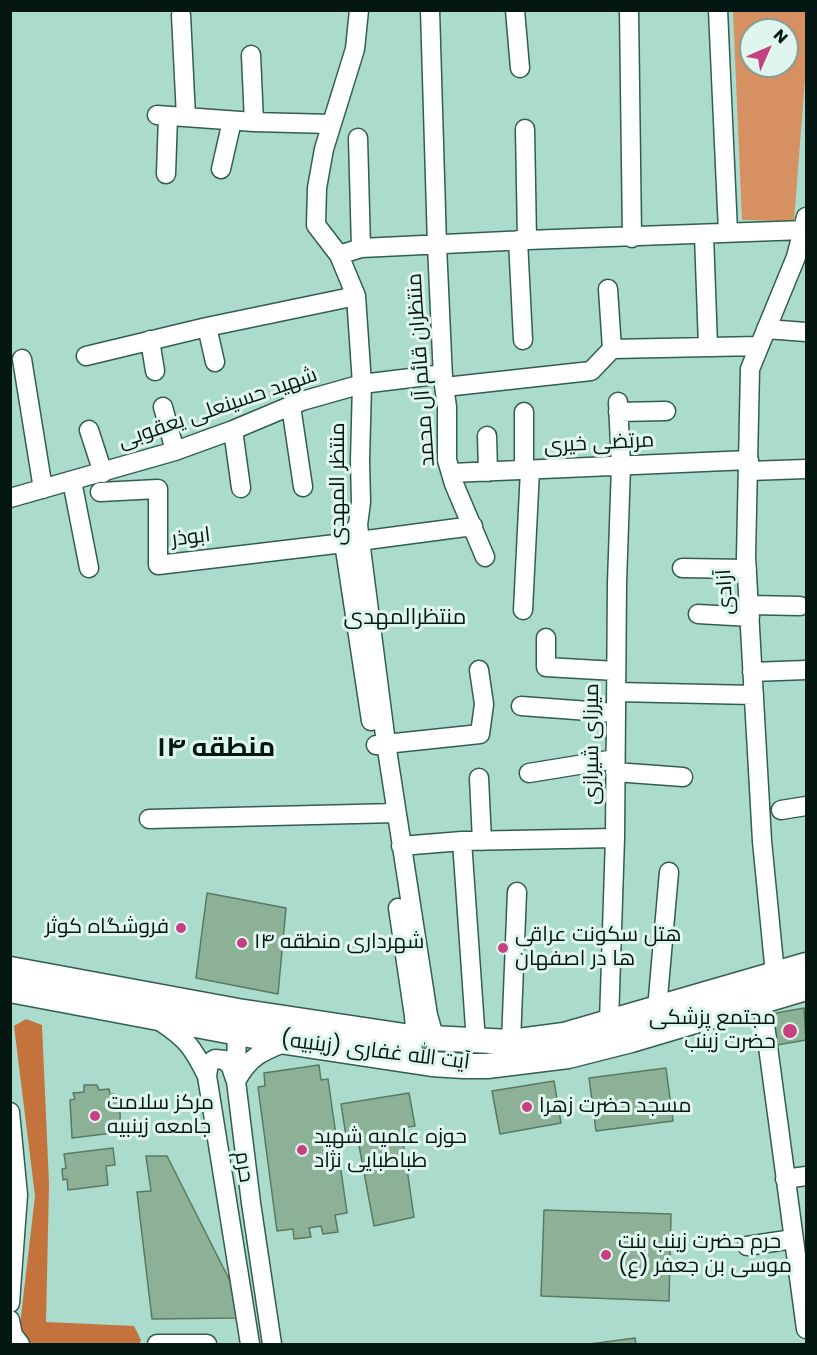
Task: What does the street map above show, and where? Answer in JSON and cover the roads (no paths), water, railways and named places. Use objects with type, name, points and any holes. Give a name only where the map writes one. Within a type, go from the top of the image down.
[{"type":"main road","name":"آیت الله غفاری (زینبیه)","points":[[10,990],[155,1017],[237,1022],[422,1027],[476,1042],[511,1042],[564,1035],[807,964]]},
{"type":"main road","name":"آیت الله غفاری (زینبیه)","points":[[10,969],[237,1022],[286,1042],[432,1064],[487,1065],[568,1056],[807,988]]},
{"type":"street","name":"منتظر المهدی","points":[[359,10],[355,49],[324,149],[317,188],[316,225],[339,255],[356,296],[362,384],[361,502],[354,536],[390,813],[401,846],[422,1027]]},
{"type":"street","name":"منتظران قائم آل محمد","points":[[430,10],[436,245],[447,460],[485,557]]},
{"type":"street","points":[[515,10],[520,68]]},
{"type":"street","points":[[629,10],[632,238]]},
{"type":"street","points":[[718,10],[728,232]]},
{"type":"street","points":[[166,174],[181,15]]},
{"type":"street","points":[[251,55],[254,122]]},
{"type":"street","points":[[171,116],[232,121],[331,124]]},
{"type":"street","points":[[221,169],[232,121]]},
{"type":"street","points":[[523,340],[525,129]]},
{"type":"street","points":[[358,138],[361,248]]},
{"type":"street","points":[[339,255],[361,248],[523,240],[704,235],[805,224]]},
{"type":"street","name":"آزادی","points":[[775,974],[762,841],[747,569],[750,369],[766,329],[801,258],[805,224]]},
{"type":"street","points":[[704,235],[708,346]]},
{"type":"street","points":[[608,289],[612,349],[759,346]]},
{"type":"street","points":[[86,356],[207,327],[356,296]]},
{"type":"street","points":[[207,327],[215,363]]},
{"type":"street","points":[[766,329],[807,332]]},
{"type":"street","points":[[150,340],[155,371]]},
{"type":"street","name":"شهید حسینعلی یعقوبی","points":[[10,498],[176,451],[291,406],[362,384],[591,371],[612,349]]},
{"type":"street","points":[[22,359],[44,489]]},
{"type":"street","points":[[291,406],[303,488]]},
{"type":"street","points":[[163,407],[176,451]]},
{"type":"street","name":"میرزای شیرازی","points":[[609,1022],[615,838],[621,466],[618,407],[666,411]]},
{"type":"street","points":[[524,412],[527,470],[524,610]]},
{"type":"street","points":[[89,430],[103,473]]},
{"type":"street","points":[[233,430],[241,488]]},
{"type":"street","points":[[487,436],[488,472]]},
{"type":"street","name":"مرتضی خیری","points":[[451,473],[621,466],[749,465],[807,469]]},
{"type":"street","points":[[72,481],[89,568]]},
{"type":"street","name":"ابوذر","points":[[100,492],[158,489],[159,565],[354,536]]},
{"type":"street","points":[[354,536],[473,526]]},
{"type":"street","points":[[682,568],[747,569]]},
{"type":"street","points":[[698,614],[800,606]]},
{"type":"street","points":[[546,638],[546,667],[616,671]]},
{"type":"street","points":[[380,744],[480,734],[484,704],[479,670]]},
{"type":"street","points":[[752,672],[807,670]]},
{"type":"street","points":[[616,692],[754,695]]},
{"type":"street","points":[[521,706],[616,713]]},
{"type":"street","points":[[529,773],[615,765],[682,777]]},
{"type":"street","points":[[479,778],[482,841]]},
{"type":"street","points":[[781,810],[807,806]]},
{"type":"street","points":[[149,819],[390,813],[422,1027]]},
{"type":"street","points":[[401,846],[462,841],[615,838]]},
{"type":"street","points":[[462,841],[476,1042]]},
{"type":"street","points":[[657,1009],[669,872]]},
{"type":"street","points":[[511,1042],[517,892]]},
{"type":"street","points":[[762,1002],[807,1329]]},
{"type":"street","name":"حرم","points":[[155,1017],[183,1036],[196,1054],[207,1076],[249,1344]]},
{"type":"street","name":"حرم","points":[[237,1022],[236,1081],[272,1344]]},
{"type":"street","points":[[236,1081],[244,1065],[259,1053],[286,1042]]},
{"type":"street","points":[[207,1076],[208,1063],[215,1059],[225,1060],[231,1067],[236,1081]]},
{"type":"street","points":[[10,1112],[18,1195],[10,1303]]},
{"type":"street","points":[[785,1179],[807,1176]]},
{"type":"street","points":[[747,1246],[793,1239]]},
{"type":"street","points":[[10,1320],[13,1335],[20,1344]]},
{"type":"street","points":[[157,1344],[207,1344]]},
{"type":"place","name":"فروشگاه کوثر","points":[[181,928]]},
{"type":"place","name":"شهرداری منطقه ۱۴","points":[[242,943]]},
{"type":"place","name":"هتل سکونت عراقی ها در اصفهان","points":[[503,948]]},
{"type":"place","name":"مجتمع پزشکی حضرت زینب","points":[[790,1031]]},
{"type":"place","name":"مسجد حضرت زهرا","points":[[527,1107]]},
{"type":"place","name":"مرکز سلامت جامعه زینبیه","points":[[95,1116]]},
{"type":"place","name":"حوزه علمیه شهید طباطبایی نژاد","points":[[302,1150]]},
{"type":"place","name":"حرم حضرت زینب بنت موسی بن جعفر (ع)","points":[[606,1255]]},
{"type":"district","name":"منتظرالمهدی","points":[[405,618]]},
{"type":"district","name":"منطقه ۱۴","points":[[216,749]]}]
